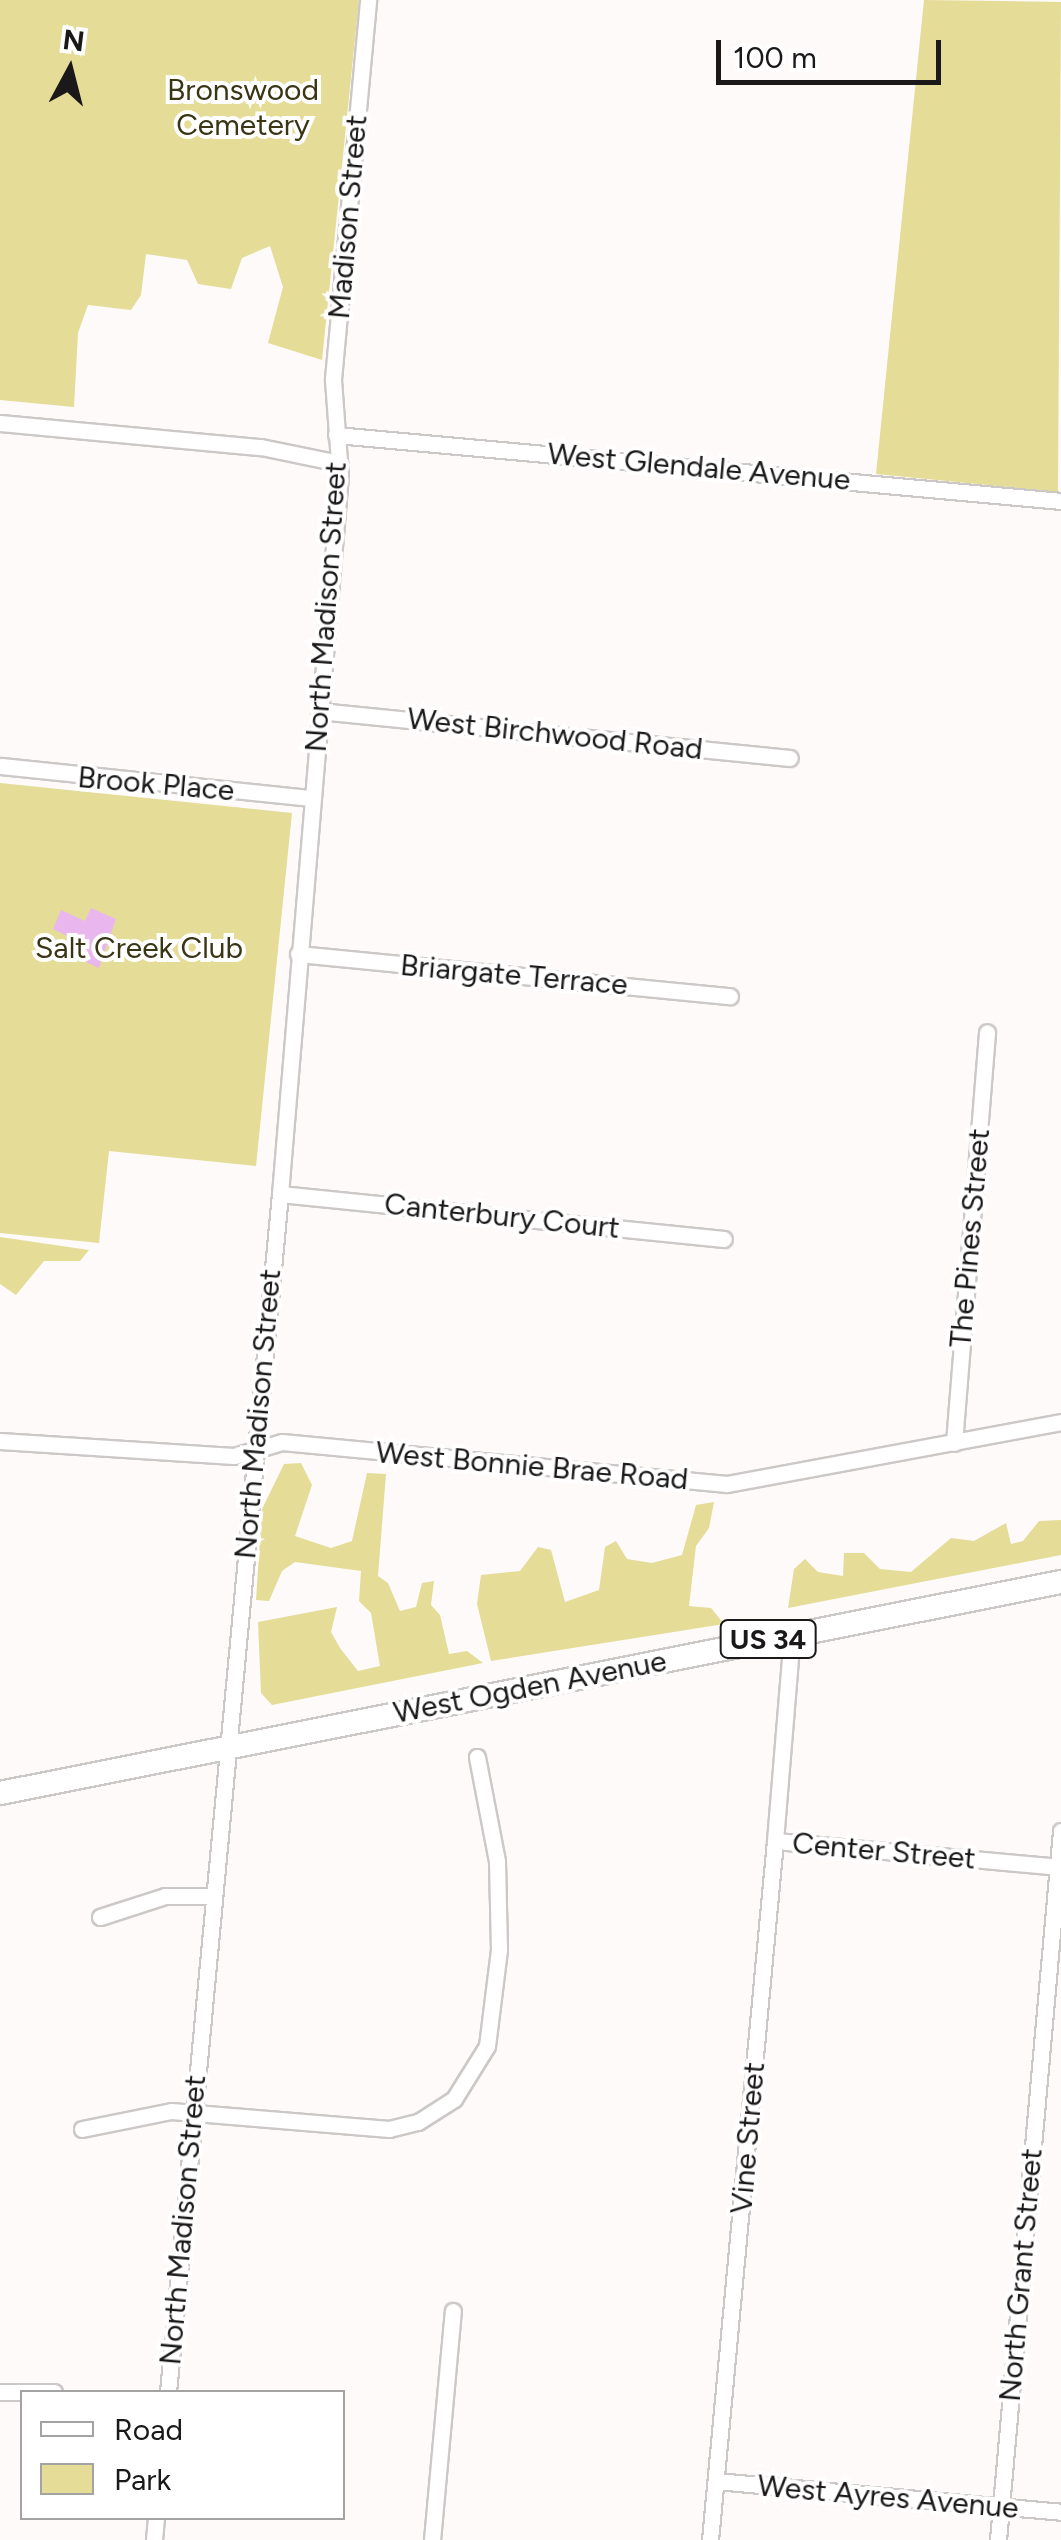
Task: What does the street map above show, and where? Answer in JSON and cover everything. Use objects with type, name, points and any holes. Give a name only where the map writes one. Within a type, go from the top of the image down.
[{"type":"main road","name":"West Ogden Avenue","points":[[0,1793],[1061,1582]]},
{"type":"street","name":"Madison Street","points":[[336,435],[335,354],[368,0]]},
{"type":"street","points":[[0,423],[261,447],[340,464]]},
{"type":"street","name":"North Madison Street","points":[[168,2390],[280,1194],[340,464],[336,435]]},
{"type":"street","name":"West Glendale Avenue","points":[[336,435],[1061,501]]},
{"type":"street","name":"West Birchwood Road","points":[[319,710],[790,758]]},
{"type":"street","name":"Brook Place","points":[[1,766],[311,798]]},
{"type":"street","name":"Briargate Terrace","points":[[298,954],[730,996]]},
{"type":"street","name":"The Pines Street","points":[[954,1443],[987,1032]]},
{"type":"street","name":"Canterbury Court","points":[[280,1194],[724,1239]]},
{"type":"street","name":"West Bonnie Brae Road","points":[[0,1441],[234,1456],[282,1442],[727,1484],[1061,1422]]},
{"type":"street","points":[[775,1841],[792,1634]]},
{"type":"street","points":[[82,2129],[147,2112],[193,2112],[389,2129],[431,2116],[465,2088],[486,2046],[498,1950],[497,1861],[477,1757]]},
{"type":"street","name":"North Grant Street","points":[[998,2540],[1061,1831]]},
{"type":"street","name":"Center Street","points":[[764,1968],[775,1841],[1059,1867]]},
{"type":"street","points":[[100,1917],[165,1896],[213,1896]]},
{"type":"street","name":"Vine Street","points":[[710,2540],[764,1968]]},
{"type":"street","points":[[432,2540],[453,2310]]},
{"type":"street","name":"West Ayres Avenue","points":[[716,2481],[1061,2512]]},
{"type":"green space","name":"Bronswood Cemetery","points":[[0,0],[359,0],[322,360],[268,343],[283,287],[270,246],[242,258],[231,289],[198,284],[187,260],[146,254],[141,295],[131,310],[88,305],[78,333],[74,407],[0,400]]},
{"type":"green space","points":[[924,0],[1061,2],[1058,492],[876,474]]},
{"type":"green space","name":"Salt Creek Club","points":[[0,783],[292,813],[256,1166],[109,1151],[99,1243],[0,1233]]},
{"type":"green space","points":[[0,1237],[89,1250],[80,1261],[44,1261],[16,1295],[0,1284]]},
{"type":"green space","points":[[301,1463],[312,1485],[295,1536],[331,1548],[352,1541],[367,1473],[386,1474],[378,1576],[388,1583],[400,1611],[416,1607],[422,1583],[434,1581],[431,1605],[440,1615],[449,1654],[467,1651],[483,1663],[272,1705],[261,1693],[258,1622],[337,1607],[331,1632],[340,1648],[358,1671],[380,1666],[371,1613],[359,1601],[361,1571],[295,1562],[282,1571],[269,1601],[256,1600],[262,1509],[284,1464]]},
{"type":"green space","points":[[714,1502],[709,1528],[696,1546],[689,1606],[711,1608],[724,1624],[491,1661],[477,1604],[481,1575],[520,1571],[538,1547],[551,1550],[565,1602],[599,1590],[605,1547],[616,1541],[627,1559],[652,1563],[682,1555],[696,1505]]},
{"type":"green space","points":[[1061,1520],[1061,1555],[788,1608],[794,1569],[805,1559],[818,1572],[843,1576],[844,1553],[864,1553],[880,1569],[911,1572],[951,1538],[974,1541],[1006,1523],[1011,1544],[1023,1541],[1039,1521]]},
{"type":"shaded area","points":[[91,908],[116,919],[99,968],[69,954],[75,940],[53,929],[61,910],[85,921]]}]
